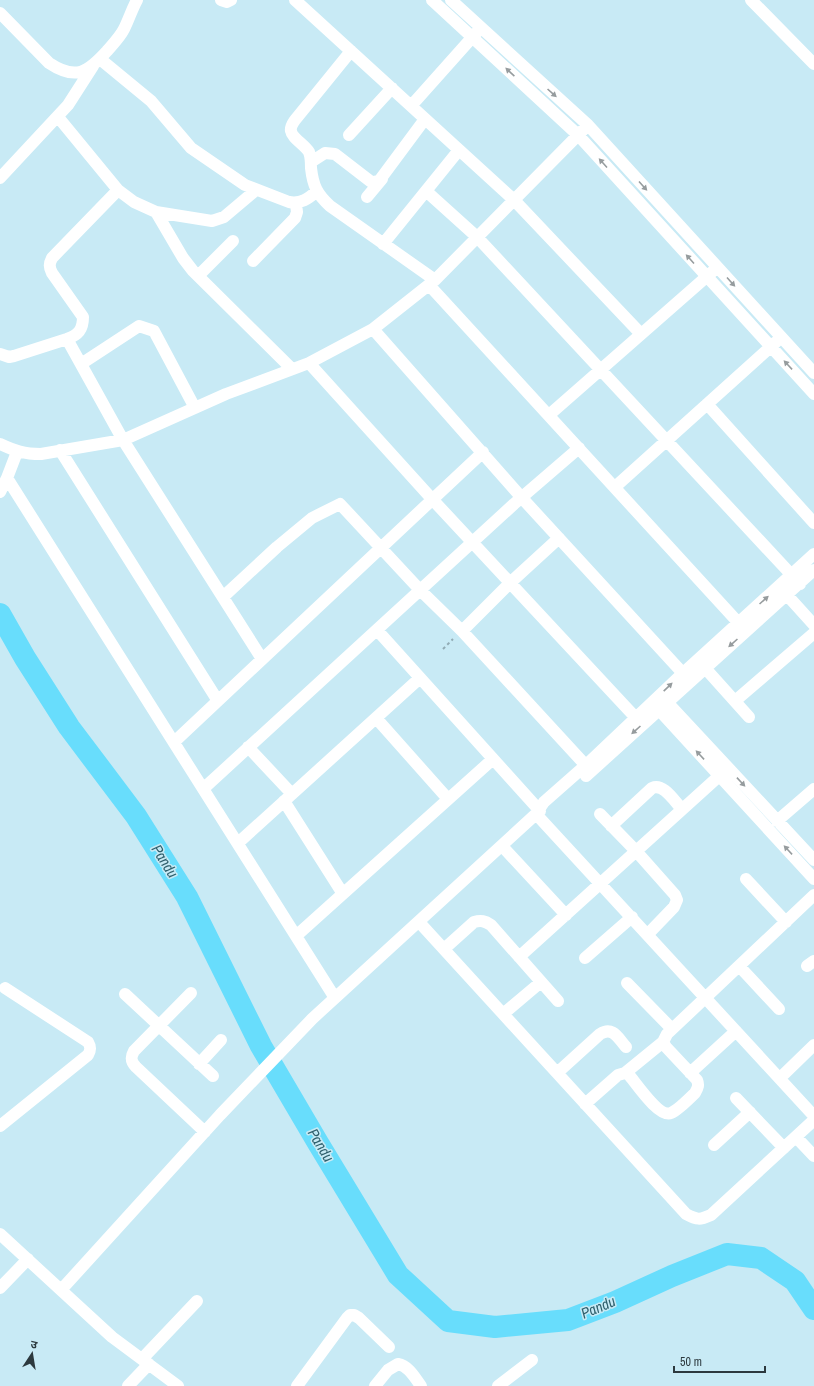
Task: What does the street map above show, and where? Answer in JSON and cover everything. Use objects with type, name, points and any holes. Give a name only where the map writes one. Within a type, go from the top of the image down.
[{"type":"street","points":[[0,12],[49,63],[58,69],[76,73],[86,70],[96,62],[119,37],[137,0]]},
{"type":"street","points":[[221,0],[227,2],[231,0]]},
{"type":"street","points":[[295,0],[514,200],[641,334]]},
{"type":"street","points":[[432,0],[477,33],[588,125],[814,373]]},
{"type":"street","points":[[451,0],[477,33],[578,135],[814,394]]},
{"type":"street","points":[[752,0],[814,64]]},
{"type":"street","points":[[411,106],[477,33]]},
{"type":"street","points":[[351,51],[291,126],[290,131],[307,149],[310,155],[312,179],[317,191],[330,206],[432,283],[549,415],[742,627]]},
{"type":"street","points":[[0,178],[58,117],[75,95],[96,62]]},
{"type":"street","points":[[96,62],[151,101],[191,148],[245,186],[296,204],[304,201],[317,191]]},
{"type":"street","points":[[349,135],[392,88]]},
{"type":"street","points":[[58,117],[118,190],[134,202],[156,212],[212,221],[224,217],[256,190]]},
{"type":"street","points":[[367,197],[426,119]]},
{"type":"street","points":[[0,444],[17,452],[41,454],[123,440],[226,394],[309,363],[373,329],[432,283],[588,125]]},
{"type":"street","points":[[382,244],[460,150]]},
{"type":"street","points":[[311,162],[325,154],[335,154],[370,181],[379,181],[382,178]]},
{"type":"street","points":[[0,354],[9,357],[14,356],[67,340],[75,336],[80,331],[83,325],[83,317],[52,273],[49,268],[50,263],[52,258],[118,190]]},
{"type":"street","points":[[426,191],[477,237],[796,580]]},
{"type":"street","points":[[645,209],[656,200]]},
{"type":"street","points":[[253,261],[295,218],[297,212],[296,204]]},
{"type":"street","points":[[156,212],[183,258],[198,276],[292,369]]},
{"type":"street","points":[[198,276],[233,241]]},
{"type":"street","points":[[549,415],[718,267]]},
{"type":"street","points":[[81,364],[139,326],[154,331],[195,408]]},
{"type":"street","points":[[373,329],[483,452],[518,501],[559,538],[686,678]]},
{"type":"street","points":[[615,487],[781,337]]},
{"type":"street","points":[[67,340],[123,440],[262,659]]},
{"type":"street","points":[[309,363],[436,503],[636,718]]},
{"type":"street","points":[[707,404],[814,523]]},
{"type":"street","points":[[203,788],[518,501],[579,448]]},
{"type":"street","points":[[60,450],[218,701]]},
{"type":"street","points":[[0,492],[17,452]]},
{"type":"street","points":[[174,742],[381,548],[436,503],[483,452]]},
{"type":"street","points":[[7,478],[336,998]]},
{"type":"street","points":[[223,597],[277,547],[312,518],[340,504],[381,548],[424,586],[462,631],[588,768]]},
{"type":"street","points":[[462,631],[508,579],[559,538]]},
{"type":"street","points":[[686,678],[705,668],[742,627],[786,594],[814,554]]},
{"type":"street","points":[[588,768],[661,704],[686,678],[742,627],[796,580],[814,570]]},
{"type":"street","points":[[786,594],[814,625]]},
{"type":"street","points":[[377,630],[493,759],[601,883],[814,1116]]},
{"type":"street","points":[[735,701],[814,633]]},
{"type":"street","points":[[705,668],[749,717]]},
{"type":"street","points":[[238,843],[420,678]]},
{"type":"street","points":[[61,1290],[205,1132],[312,1020],[538,812],[548,809],[636,718],[661,704]]},
{"type":"street","points":[[661,704],[724,772],[814,879]]},
{"type":"street","points":[[376,718],[448,799]]},
{"type":"street","points":[[248,747],[288,798],[343,894]]},
{"type":"street","points":[[296,936],[493,759]]},
{"type":"street","points":[[519,957],[724,772]]},
{"type":"street","points":[[724,772],[778,821],[814,860]]},
{"type":"street","points":[[611,826],[656,786],[665,791],[682,809]]},
{"type":"street","points":[[778,821],[814,789]]},
{"type":"street","points":[[600,814],[636,851],[675,895],[677,900],[674,907],[648,934]]},
{"type":"street","points":[[502,846],[566,914]]},
{"type":"street","points":[[746,879],[786,922]]},
{"type":"street","points":[[585,1104],[618,1075],[625,1073],[663,1042],[667,1034],[672,1029],[814,895]]},
{"type":"street","points":[[585,958],[632,916]]},
{"type":"street","points":[[444,950],[474,922],[480,920],[486,921],[558,1001]]},
{"type":"street","points":[[419,922],[686,1214],[695,1218],[704,1219],[712,1215],[814,1120]]},
{"type":"street","points":[[739,966],[779,1009]]},
{"type":"street","points":[[503,1014],[541,982]]},
{"type":"street","points":[[627,983],[672,1029]]},
{"type":"street","points":[[0,1126],[88,1055],[91,1047],[88,1042],[5,988]]},
{"type":"street","points":[[191,993],[134,1051],[131,1056],[132,1062],[205,1132]]},
{"type":"street","points":[[125,994],[213,1076]]},
{"type":"street","points":[[557,1073],[604,1031],[610,1031],[626,1047]]},
{"type":"street","points":[[690,1073],[736,1031]]},
{"type":"street","points":[[199,1064],[221,1040]]},
{"type":"street","points":[[625,1073],[629,1075],[658,1110],[666,1114],[671,1113],[695,1093],[698,1089],[698,1084],[697,1080],[663,1042]]},
{"type":"street","points":[[780,1078],[814,1045]]},
{"type":"street","points":[[736,1098],[784,1148]]},
{"type":"street","points":[[714,1145],[750,1112]]},
{"type":"street","points":[[796,1137],[814,1156]]},
{"type":"street","points":[[0,1234],[112,1337],[178,1386]]},
{"type":"street","points":[[0,1288],[28,1259]]},
{"type":"street","points":[[128,1386],[197,1301]]},
{"type":"street","points":[[297,1386],[350,1315],[360,1318],[389,1347]]},
{"type":"street","points":[[498,1386],[532,1360]]},
{"type":"street","points":[[375,1386],[388,1370],[398,1364],[407,1368],[421,1386]]},
{"type":"path","points":[[443,649],[462,631]]},
{"type":"waterway","name":"Pandu","points":[[0,614],[25,658],[69,727],[136,816],[187,897],[261,1046],[398,1275],[448,1321],[495,1327],[568,1320],[615,1302],[672,1276],[727,1254],[761,1258],[795,1281],[814,1309]]}]
